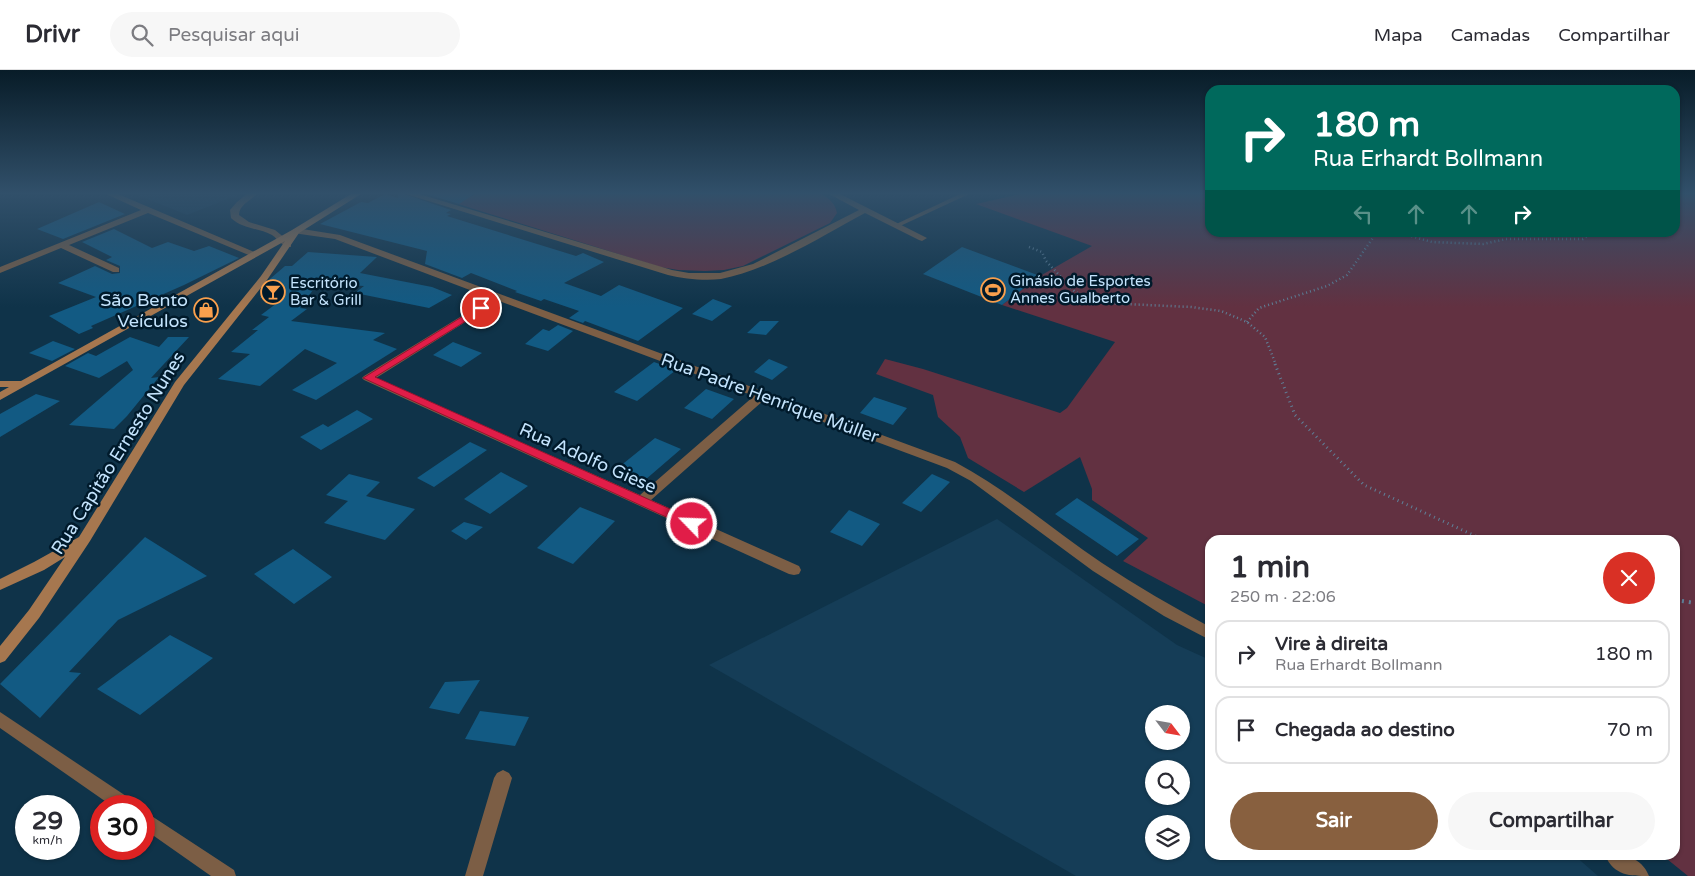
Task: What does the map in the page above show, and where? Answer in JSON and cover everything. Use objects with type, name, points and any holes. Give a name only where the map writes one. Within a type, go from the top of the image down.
[{"type":"main road","name":"Rua Capitão Ernesto Nunes","points":[[0,657],[34,614],[85,538],[179,384],[278,257],[285,242],[296,232]]},
{"type":"main road","points":[[0,397],[254,254],[285,242]]},
{"type":"main road","points":[[254,254],[271,251],[276,252],[278,257]]},
{"type":"main road","points":[[0,384],[24,384]]},
{"type":"main road","points":[[0,585],[31,570],[85,538]]},
{"type":"street","points":[[0,270],[94,232]]},
{"type":"street","points":[[200,232],[254,254]]},
{"type":"street","points":[[271,232],[285,242]]},
{"type":"street","name":"Rua Padre Henrique Müller","points":[[315,232],[337,237],[497,298],[938,459],[962,470],[1098,568],[1169,612],[1205,631]]},
{"type":"street","points":[[532,232],[656,270],[697,276],[720,276],[756,266],[823,232]]},
{"type":"street","points":[[908,232],[922,238]]},
{"type":"street","points":[[61,245],[116,270]]},
{"type":"street","name":"Rua Adolfo Giese","points":[[497,298],[368,378],[794,570]]},
{"type":"street","points":[[642,501],[762,395]]},
{"type":"street","points":[[0,719],[110,795]]},
{"type":"street","points":[[474,876],[503,778]]},
{"type":"street","points":[[155,826],[227,876]]},
{"type":"street","points":[[1620,860],[1640,876]]},
{"type":"path","points":[[1247,322],[1259,308],[1327,286],[1347,275],[1374,237]]},
{"type":"path","points":[[1414,237],[1432,242],[1483,244],[1506,239],[1583,239],[1586,237]]},
{"type":"path","points":[[1029,247],[1042,252],[1046,262],[1075,292],[1103,303],[1201,308],[1221,311],[1247,322],[1266,337],[1295,415],[1364,485],[1473,535]]},
{"type":"path","points":[[1680,601],[1695,603]]},
{"type":"shaded area","points":[[547,232],[813,232],[743,266],[705,271],[660,267]]},
{"type":"shaded area","points":[[1052,232],[1205,232],[1205,237],[1680,237],[1680,232],[1695,232],[1695,876],[1688,876],[1668,860],[1680,860],[1680,535],[1205,535],[1205,604],[1123,561],[1148,538],[1092,500],[1092,489],[1080,457],[1024,492],[968,458],[960,437],[938,417],[933,395],[876,374],[885,359],[923,369],[1060,413],[1067,408],[1115,342],[1002,305],[1040,276],[1092,246]]},
{"type":"shaded area","points":[[997,519],[1177,645],[1205,658],[1205,860],[1580,860],[1598,876],[1076,876],[709,665]]},
{"type":"building","points":[[44,232],[81,232],[63,239]]},
{"type":"building","points":[[108,232],[119,232],[152,248],[168,242],[194,251],[209,246],[239,258],[184,285],[91,326],[93,328],[79,334],[49,316],[96,297],[58,283],[95,266],[112,274],[120,273],[120,266],[106,260],[112,257],[82,242]]},
{"type":"building","points":[[350,232],[497,232],[576,256],[583,253],[604,262],[564,283],[601,296],[619,285],[683,308],[638,341],[585,321],[583,323],[569,318],[579,311],[544,299],[541,301],[515,292],[517,291],[471,273],[462,278],[425,264],[427,251]]},
{"type":"building","name":"Ginásio de Esportes Annes Gualberto","points":[[962,247],[1040,276],[1002,305],[923,274]]},
{"type":"building","points":[[308,252],[377,257],[360,273],[432,287],[452,295],[429,308],[355,293],[364,286],[318,283],[300,308],[307,309],[291,321],[385,333],[373,340],[397,349],[316,400],[292,390],[337,363],[305,349],[260,386],[218,379],[250,354],[231,352],[258,330],[252,330],[269,317],[261,315],[285,297],[260,298],[273,282],[268,281],[285,266],[292,266]]},
{"type":"building","points":[[713,299],[732,306],[712,321],[692,314]]},
{"type":"building","points":[[760,321],[779,321],[766,335],[747,333]]},
{"type":"building","points":[[558,325],[573,331],[548,351],[525,344],[543,329],[549,331]]},
{"type":"building","points":[[130,337],[159,347],[168,337],[189,337],[151,378],[159,377],[114,429],[69,425],[133,370],[127,361],[99,378],[65,366],[88,353],[96,356]]},
{"type":"building","points":[[53,341],[75,349],[52,361],[29,353]]},
{"type":"building","points":[[453,342],[482,353],[461,367],[433,355]]},
{"type":"building","points":[[769,359],[788,367],[772,380],[754,372]]},
{"type":"building","points":[[654,362],[676,370],[637,401],[614,392]]},
{"type":"building","points":[[706,389],[734,399],[712,419],[684,408]]},
{"type":"building","points":[[36,394],[60,401],[0,437],[0,414]]},
{"type":"building","points":[[874,397],[907,408],[893,425],[860,413]]},
{"type":"building","points":[[357,410],[373,419],[321,450],[300,437],[323,424],[328,427]]},
{"type":"building","points":[[655,438],[681,449],[645,480],[619,467]]},
{"type":"building","points":[[470,442],[487,450],[434,487],[417,478]]},
{"type":"building","points":[[501,472],[528,486],[490,514],[464,499]]},
{"type":"building","points":[[349,474],[380,482],[366,496],[415,509],[385,540],[324,523],[348,501],[326,495]]},
{"type":"building","points":[[932,474],[950,482],[921,512],[902,503]]},
{"type":"building","points":[[1077,498],[1139,539],[1117,556],[1055,514]]},
{"type":"building","points":[[580,507],[615,521],[573,564],[537,548]]},
{"type":"building","points":[[849,510],[880,524],[862,546],[830,532]]},
{"type":"building","points":[[464,522],[483,527],[466,540],[451,531]]},
{"type":"building","points":[[145,537],[207,576],[118,620],[69,672],[81,673],[40,718],[0,684]]},
{"type":"building","points":[[293,549],[332,577],[294,604],[254,574]]},
{"type":"building","points":[[170,635],[213,658],[140,715],[97,689]]},
{"type":"building","points":[[480,680],[459,714],[429,708],[445,682]]},
{"type":"building","points":[[480,711],[529,717],[515,746],[465,739]]},
{"type":"place","name":"Ginásio de Esportes Annes Gualberto","points":[[993,290]]},
{"type":"place","name":"Escritório Bar & Grill","points":[[273,292]]},
{"type":"place","name":"São Bento Veículos","points":[[206,310]]},
{"type":"route","points":[[481,308],[368,378],[692,524]]}]
